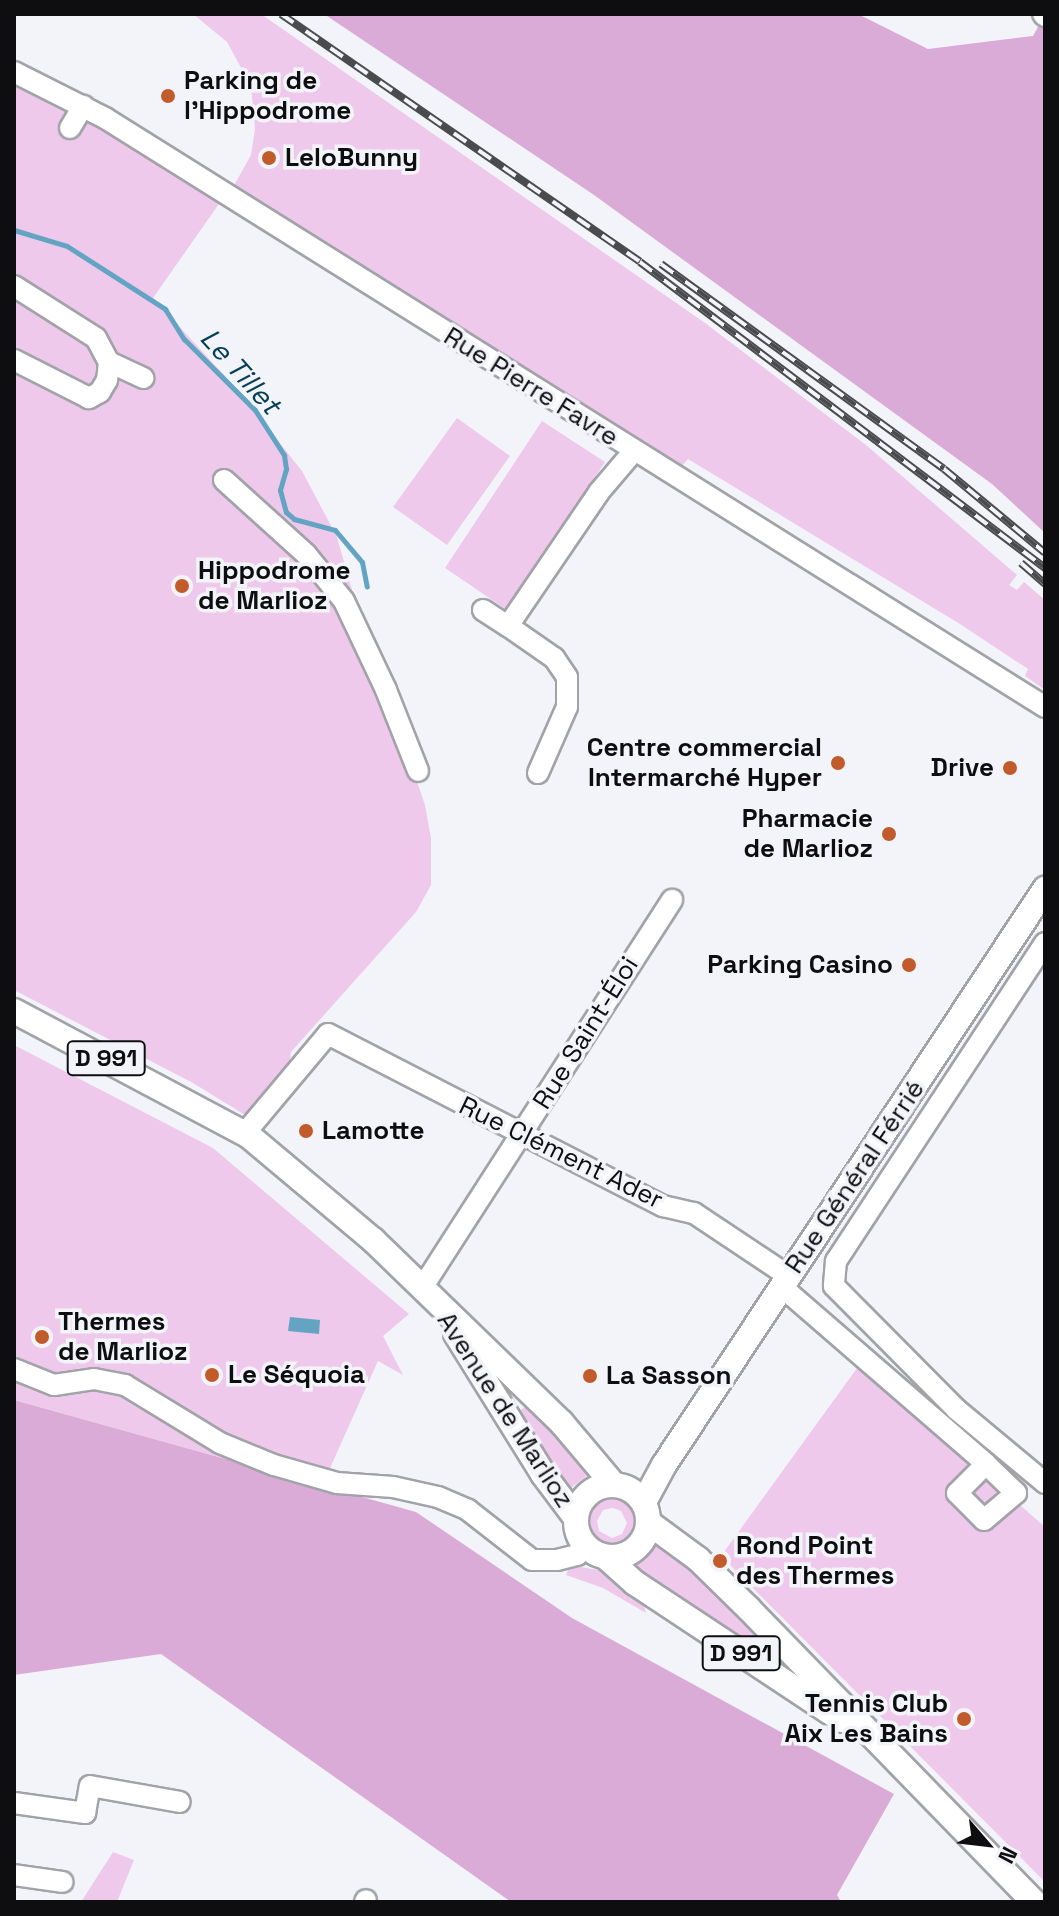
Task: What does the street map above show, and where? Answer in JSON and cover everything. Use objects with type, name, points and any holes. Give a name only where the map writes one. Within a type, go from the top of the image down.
[{"type":"main road","name":"Rue Général Férrié","points":[[633,1500],[664,1465],[1045,889]]},
{"type":"main road","name":"Avenue de Marlioz","points":[[14,1011],[245,1133],[330,1200],[535,1397],[633,1500],[698,1559],[1034,1902]]},
{"type":"main road","name":"Avenue de Marlioz","points":[[197,1107],[247,1143],[273,1156]]},
{"type":"main road","name":"Avenue de Marlioz","points":[[428,1295],[580,1533]]},
{"type":"main road","points":[[603,1486],[633,1500],[646,1535],[631,1553],[607,1558],[580,1533],[585,1498],[603,1486]]},
{"type":"main road","name":"Avenue de Marlioz","points":[[607,1558],[635,1583],[878,1745]]},
{"type":"street","name":"Rue Pierre Favre","points":[[14,72],[83,106],[633,452],[859,587],[1045,707]]},
{"type":"street","points":[[70,128],[83,106]]},
{"type":"street","points":[[14,286],[96,338],[109,362],[107,380],[100,392],[89,398],[14,360]]},
{"type":"street","points":[[109,362],[143,378]]},
{"type":"street","points":[[508,626],[599,492],[633,452]]},
{"type":"street","points":[[224,480],[306,554],[344,601],[386,690],[418,771]]},
{"type":"street","points":[[483,610],[554,658],[567,677],[567,707],[538,773]]},
{"type":"street","name":"Rue Saint-Éloi","points":[[428,1295],[521,1135],[672,900]]},
{"type":"street","points":[[1044,1479],[956,1409],[834,1286],[836,1261],[1045,943]]},
{"type":"street","name":"Rue Clément Ader","points":[[245,1133],[328,1034],[663,1206],[694,1213],[786,1282],[986,1464]]},
{"type":"street","points":[[14,1369],[54,1385],[94,1379],[125,1385],[220,1443],[274,1465],[337,1483],[393,1487],[438,1497],[468,1510],[532,1560],[554,1553],[580,1533]]},
{"type":"street","points":[[509,1419],[524,1399],[535,1397]]},
{"type":"street","points":[[14,1803],[85,1813],[90,1786],[180,1802]]},
{"type":"street","points":[[14,1875],[63,1882]]},
{"type":"shaded area","points":[[193,14],[261,14],[705,323],[866,445],[1017,575],[1009,585],[1017,590],[1024,582],[1045,600],[1045,690],[1025,676],[1028,669],[960,624],[688,459],[681,467],[232,189],[251,155],[255,129],[251,86],[227,42]]},
{"type":"shaded area","points":[[324,14],[858,14],[928,49],[1033,36],[1045,14],[1045,533],[992,484],[594,195]]},
{"type":"shaded area","name":"Hippodrome de Marlioz","points":[[14,81],[91,120],[221,201],[153,298],[236,388],[302,471],[337,537],[357,608],[425,805],[431,838],[431,885],[416,912],[291,1052],[290,1060],[245,1115],[193,1083],[14,990]]},
{"type":"shaded area","points":[[457,418],[510,456],[447,545],[393,507]]},
{"type":"shaded area","points":[[542,421],[605,462],[507,610],[445,568]]},
{"type":"shaded area","points":[[14,1045],[213,1148],[409,1314],[383,1336],[403,1375],[378,1361],[322,1486],[14,1400]]},
{"type":"shaded area","name":"Tennis Club Aix Les Bains","points":[[860,1364],[1045,1527],[1045,1882],[721,1556]]},
{"type":"shaded area","points":[[14,1400],[416,1512],[572,1618],[894,1794],[837,1895],[841,1902],[511,1902],[161,1654],[14,1675]]},
{"type":"shaded area","points":[[531,1403],[593,1471],[567,1491],[519,1417],[519,1411]]},
{"type":"shaded area","points":[[617,1498],[629,1504],[637,1522],[633,1536],[613,1548],[595,1540],[587,1523],[598,1501]],"holes":[[[613,1508],[621,1511],[627,1523],[622,1534],[612,1538],[599,1531],[597,1521],[603,1510]]]},
{"type":"shaded area","points":[[658,1541],[760,1629],[751,1645],[743,1649],[633,1571]]},
{"type":"shaded area","points":[[570,1565],[603,1571],[643,1603],[646,1613],[603,1588],[566,1575]]},
{"type":"shaded area","points":[[113,1852],[134,1860],[117,1902],[81,1902]]},
{"type":"water","points":[[290,1317],[320,1320],[319,1334],[288,1331]]},
{"type":"waterway","name":"Le Tillet","points":[[14,230],[67,246],[165,309],[184,339],[255,410],[284,455],[286,469],[280,490],[286,512],[294,519],[335,530],[362,562],[367,587]]},
{"type":"railway","points":[[281,14],[640,262],[1045,568]]},
{"type":"railway","points":[[661,264],[944,469],[1045,553]]},
{"type":"railway","points":[[1021,563],[1045,584]]},
{"type":"place","name":"Parking de l'Hippodrome","points":[[168,96]]},
{"type":"place","name":"LeloBunny","points":[[269,158]]},
{"type":"place","name":"Hippodrome de Marlioz","points":[[182,586]]},
{"type":"place","name":"Centre commercial Intermarché Hyper","points":[[838,763]]},
{"type":"place","name":"Drive","points":[[1010,768]]},
{"type":"place","name":"Pharmacie de Marlioz","points":[[889,834]]},
{"type":"place","name":"Parking Casino","points":[[909,965]]},
{"type":"place","name":"Lamotte","points":[[306,1131]]},
{"type":"place","name":"Thermes de Marlioz","points":[[42,1337]]},
{"type":"place","name":"Le Séquoia","points":[[212,1375]]},
{"type":"place","name":"La Sasson","points":[[590,1376]]},
{"type":"place","name":"Rond Point des Thermes","points":[[720,1561]]},
{"type":"place","name":"Tennis Club Aix Les Bains","points":[[964,1719]]}]
